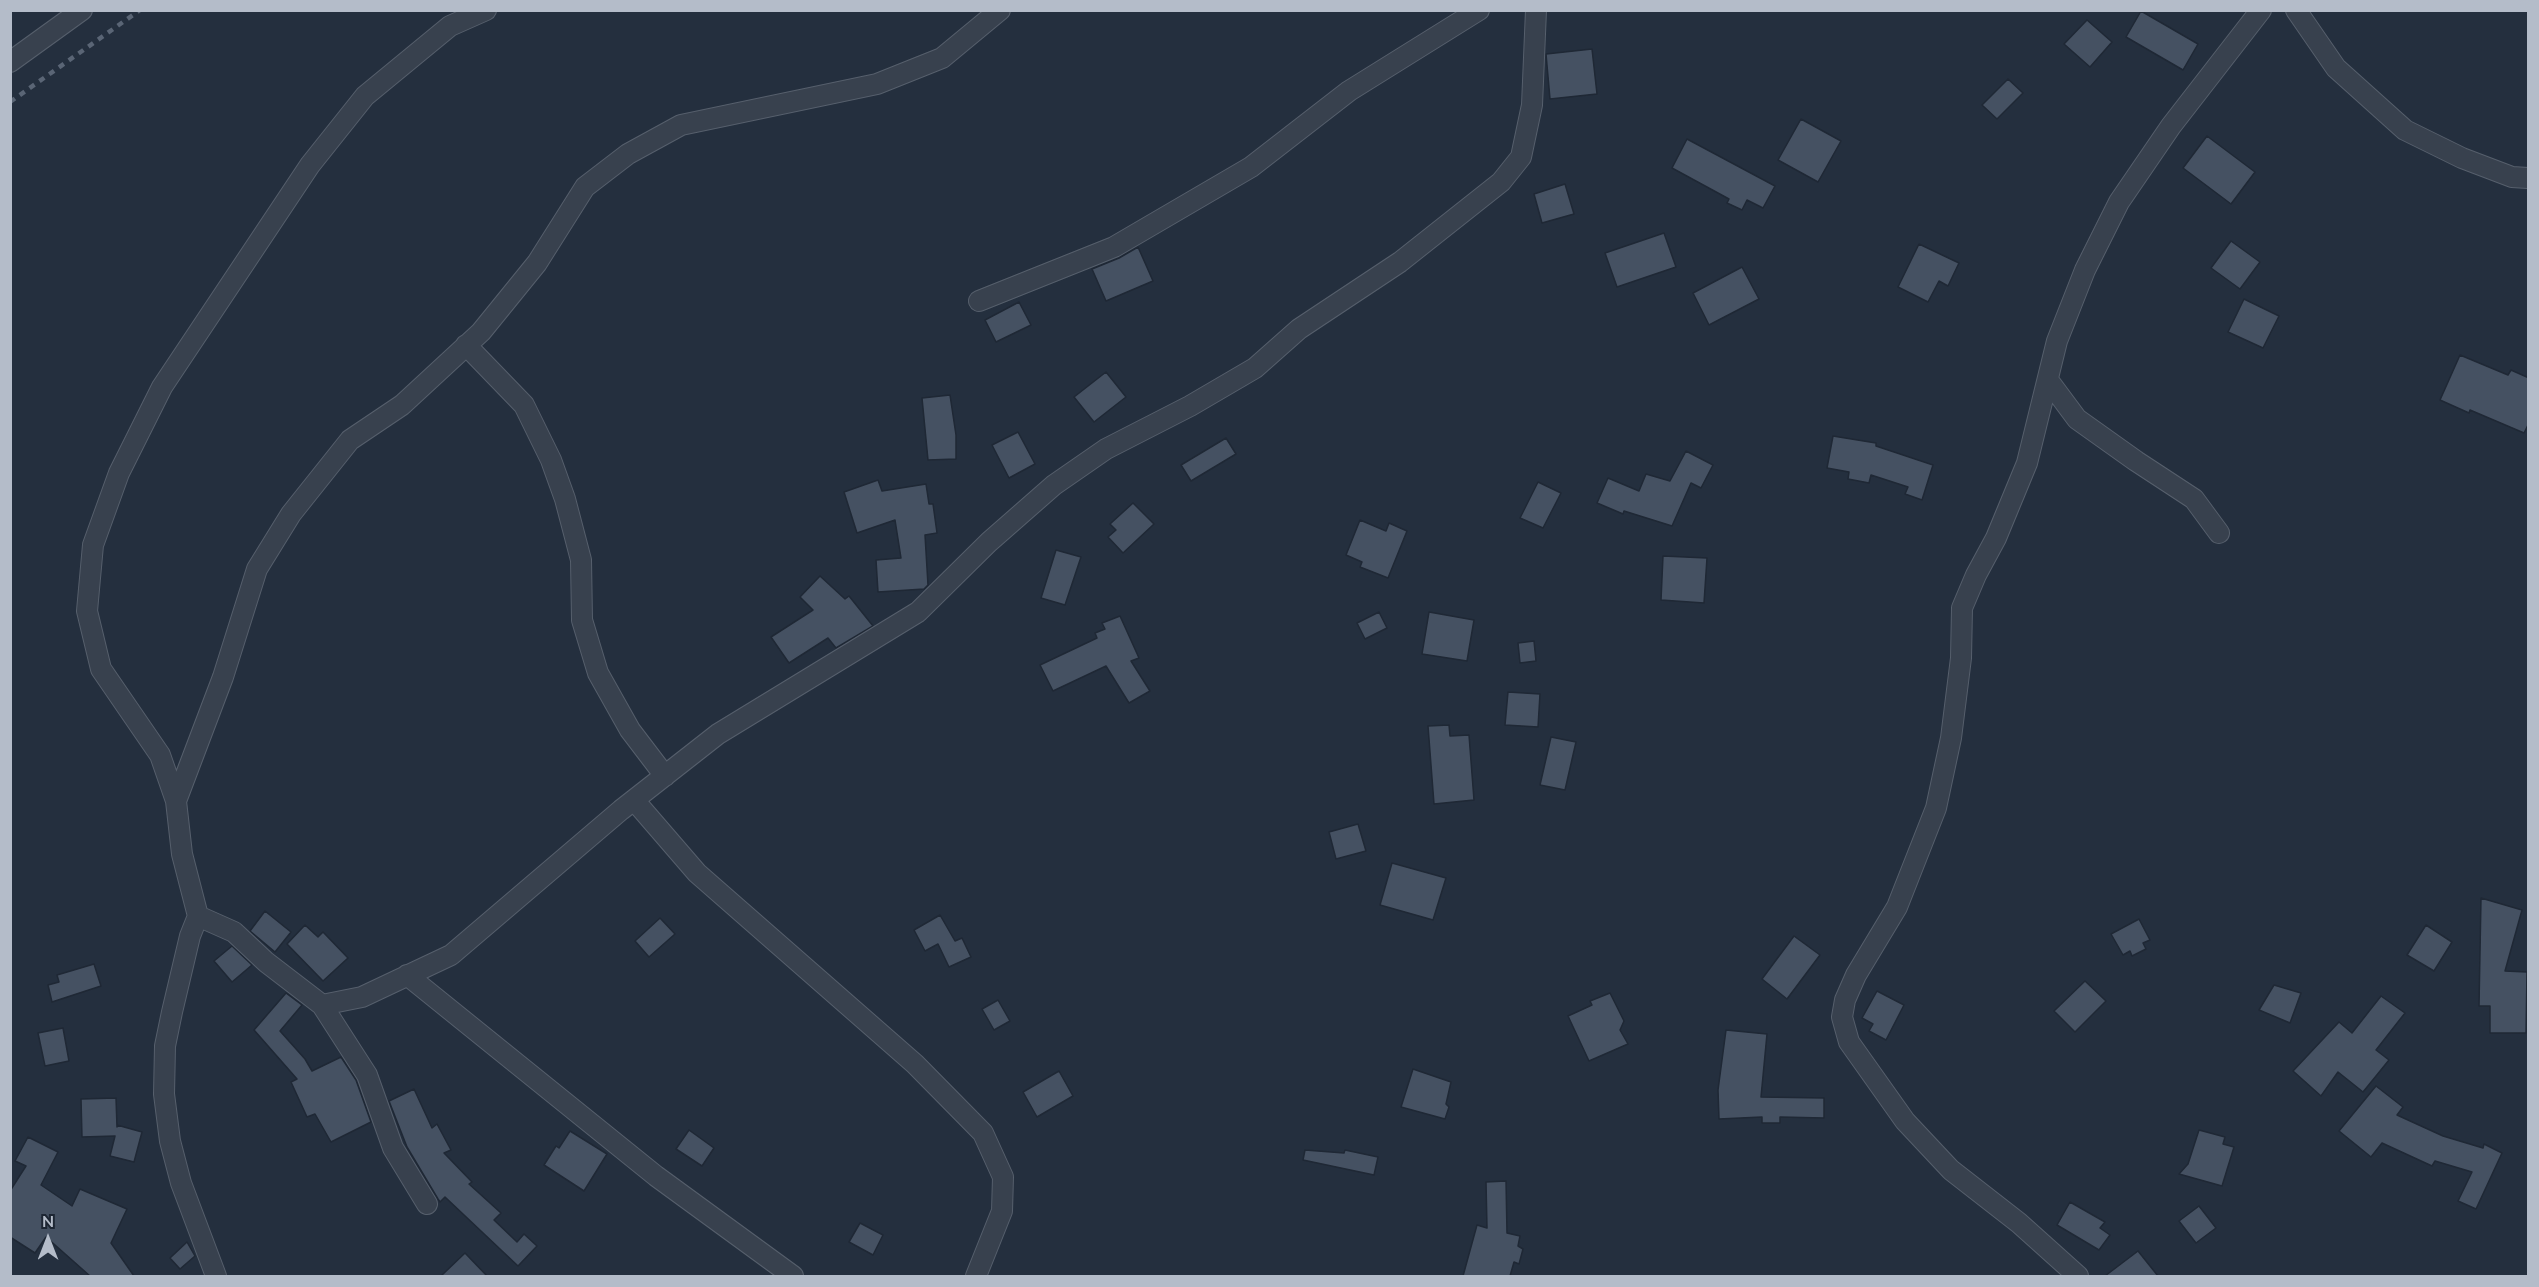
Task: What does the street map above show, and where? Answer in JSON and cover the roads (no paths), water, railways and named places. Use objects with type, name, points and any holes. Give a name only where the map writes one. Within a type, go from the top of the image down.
[{"type":"street","points":[[10,62],[82,10]]},
{"type":"street","points":[[216,1276],[181,1183],[170,1141],[164,1094],[165,1046],[190,936],[198,916],[182,854],[176,801],[160,755],[101,669],[87,611],[93,545],[119,472],[169,377],[310,165],[365,96],[450,26],[486,10]]},
{"type":"street","points":[[176,801],[223,677],[257,569],[291,514],[350,440],[402,405],[481,332],[537,263],[585,187],[628,154],[681,125],[877,84],[942,58],[1000,10]]},
{"type":"street","points":[[979,301],[1114,248],[1251,167],[1349,91],[1479,10]]},
{"type":"street","points":[[322,1005],[362,997],[451,955],[634,800],[718,734],[918,612],[989,542],[1054,485],[1106,449],[1190,406],[1255,368],[1299,329],[1400,262],[1501,182],[1521,157],[1532,105],[1536,10]]},
{"type":"street","points":[[2078,1276],[2019,1223],[1951,1170],[1905,1121],[1849,1042],[1842,1017],[1845,1000],[1856,975],[1897,907],[1936,808],[1951,738],[1960,658],[1962,609],[1976,575],[1996,538],[2027,463],[2057,341],[2085,270],[2119,202],[2260,10]]},
{"type":"street","points":[[2296,10],[2336,68],[2405,130],[2462,158],[2512,177],[2529,178]]},
{"type":"street","points":[[466,345],[524,405],[551,460],[565,499],[581,560],[582,620],[598,673],[630,729],[665,776]]},
{"type":"street","points":[[2048,380],[2077,419],[2194,499],[2219,533]]},
{"type":"street","points":[[634,800],[697,873],[915,1064],[983,1133],[1003,1177],[1002,1210],[976,1276]]},
{"type":"street","points":[[198,916],[234,932],[267,962],[322,1005],[367,1075],[393,1148],[427,1204]]},
{"type":"street","points":[[407,975],[656,1176],[793,1276]]},
{"type":"railway","points":[[10,102],[140,10]]}]
